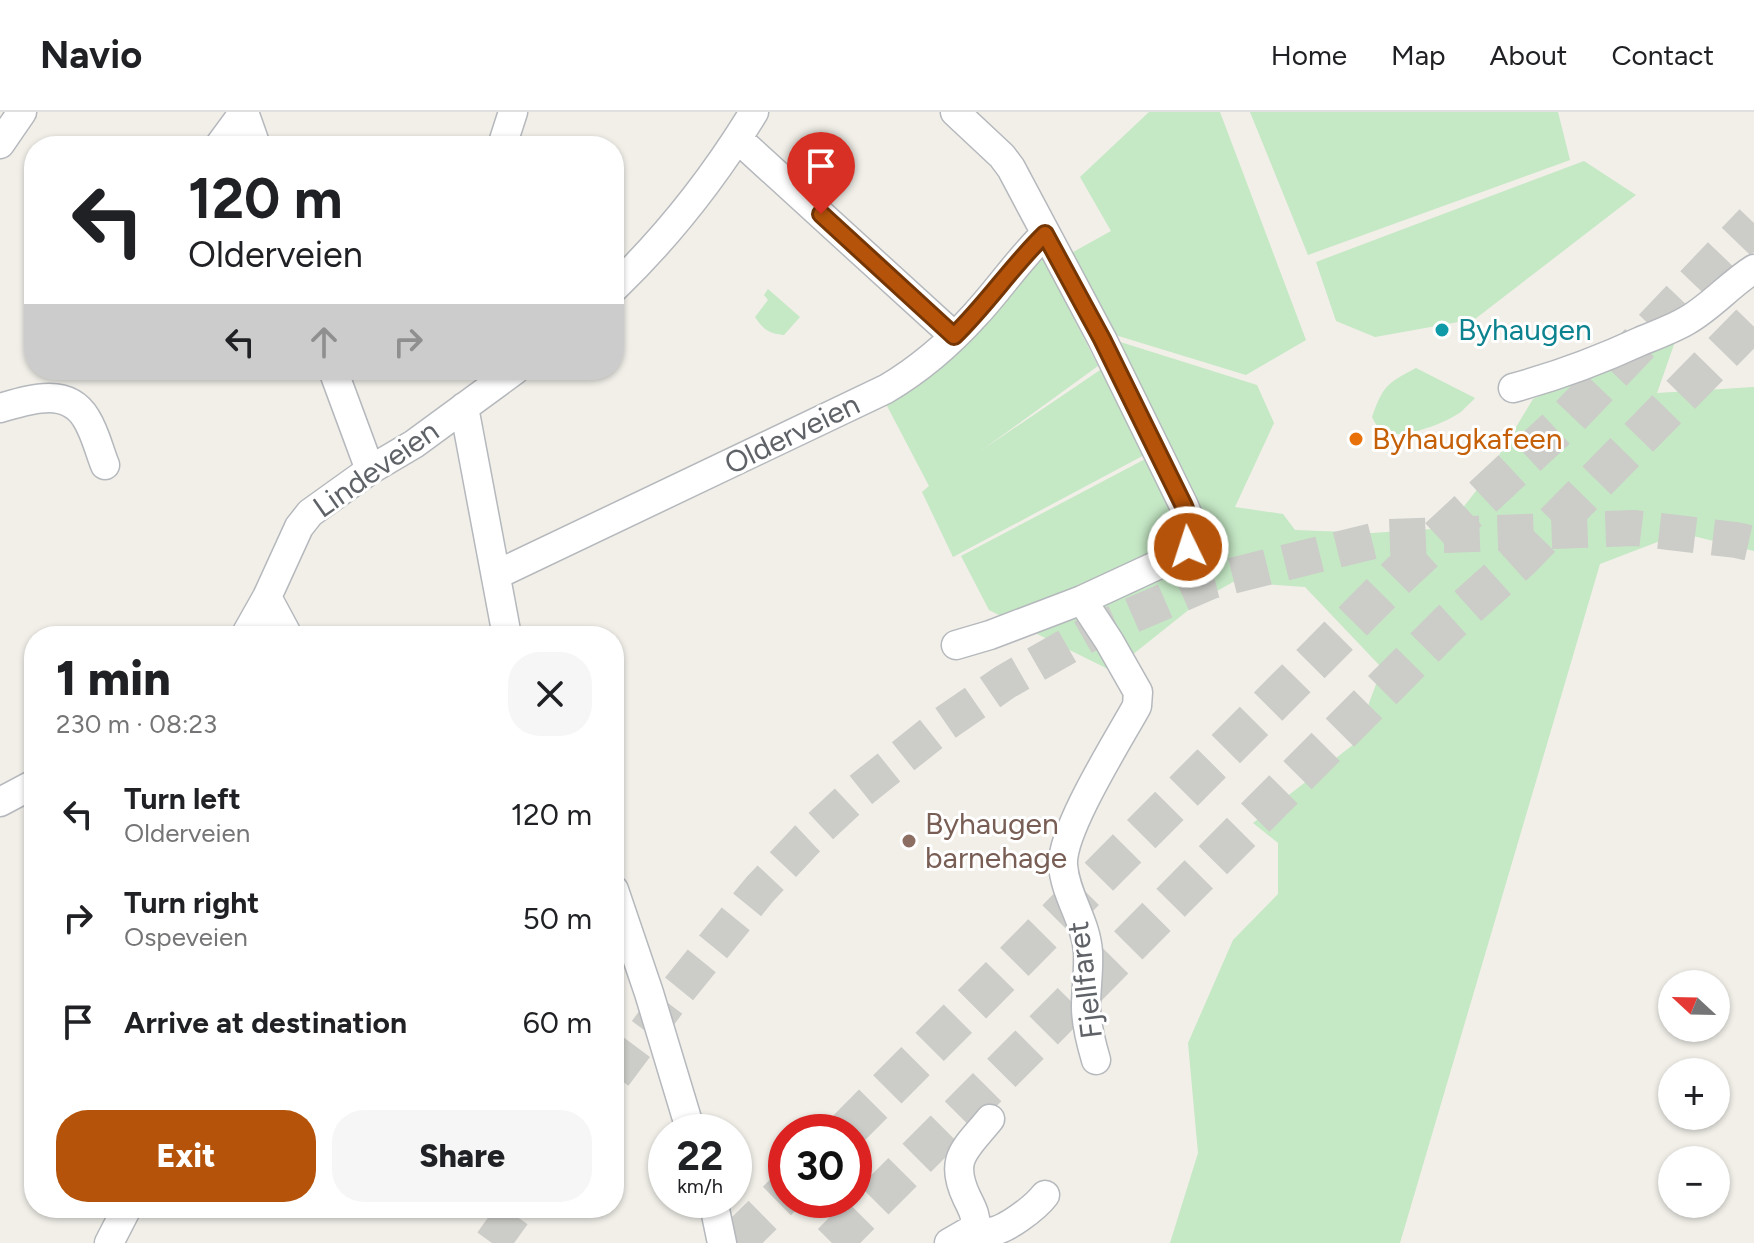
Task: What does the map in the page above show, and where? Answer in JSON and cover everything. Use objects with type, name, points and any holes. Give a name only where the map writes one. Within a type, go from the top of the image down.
[{"type":"street","points":[[0,144],[22,112]]},
{"type":"street","points":[[226,136],[244,112]]},
{"type":"street","points":[[244,112],[252,136]]},
{"type":"street","points":[[505,136],[513,112]]},
{"type":"street","points":[[624,278],[688,207],[754,112]]},
{"type":"street","points":[[956,645],[1082,600],[1177,556],[1188,547],[1193,536],[1184,506],[1102,339],[1011,168],[969,117]]},
{"type":"street","points":[[738,139],[954,336]]},
{"type":"street","name":"Olderveien","points":[[496,575],[908,376],[931,359],[975,315],[1045,234]]},
{"type":"street","points":[[1513,388],[1540,381],[1683,323],[1754,269]]},
{"type":"street","points":[[337,380],[370,470]]},
{"type":"street","name":"Lindeveien","points":[[251,626],[304,520],[318,506],[370,470],[414,444],[472,392],[495,380]]},
{"type":"street","points":[[472,392],[505,626]]},
{"type":"street","points":[[0,408],[48,397],[70,403],[86,417],[105,465]]},
{"type":"street","points":[[267,597],[283,626]]},
{"type":"street","name":"Fjellfaret","points":[[1082,600],[1138,692],[1137,706],[1068,836],[1063,861],[1067,889],[1078,911],[1085,936],[1088,966],[1086,1009],[1089,1039],[1096,1060]]},
{"type":"street","points":[[0,802],[24,789]]},
{"type":"street","points":[[624,928],[685,1114]]},
{"type":"street","points":[[949,1243],[975,1228],[977,1220],[960,1181],[958,1165],[990,1119]]},
{"type":"street","points":[[975,1228],[985,1233],[994,1232],[1035,1208],[1045,1195]]},
{"type":"street","points":[[109,1243],[122,1218]]},
{"type":"street","points":[[717,1218],[722,1243]]},
{"type":"green space","points":[[1149,112],[1220,112],[1306,340],[1246,375],[1112,334],[1066,256],[1111,231],[1080,177]]},
{"type":"green space","points":[[1250,112],[1558,112],[1570,160],[1308,255]]},
{"type":"green space","points":[[1584,161],[1636,195],[1475,319],[1375,337],[1336,321],[1316,262]]},
{"type":"green space","points":[[1042,256],[1098,366],[982,450],[1106,366],[1114,340],[1257,385],[1274,423],[1235,507],[1283,514],[1295,530],[1372,533],[1447,528],[1483,482],[1533,399],[1677,336],[1657,393],[1754,387],[1754,551],[1681,533],[1600,564],[1400,1243],[1170,1243],[1198,1153],[1188,1043],[1233,940],[1278,894],[1278,843],[1253,823],[1354,744],[1382,668],[1305,587],[1233,582],[1201,600],[1112,671],[989,610],[961,556],[1151,456],[1148,453],[953,557],[922,492],[929,486],[886,404]]},
{"type":"green space","points":[[768,289],[800,317],[784,335],[767,330],[755,317],[768,300],[764,295]]},
{"type":"green space","points":[[1416,368],[1475,398],[1455,416],[1435,425],[1402,434],[1384,432],[1372,417],[1379,398],[1387,386]]},
{"type":"tunnel","points":[[863,1114],[1400,574],[1567,419],[1754,223]]},
{"type":"tunnel","points":[[832,1243],[1448,624],[1519,560],[1754,320]]},
{"type":"tunnel","points":[[624,1062],[760,889],[852,797],[941,726],[1005,682],[1087,635],[1211,581],[1389,537],[1635,528],[1754,544]]},
{"type":"tunnel","points":[[734,1243],[768,1210]]},
{"type":"tunnel","points":[[492,1243],[510,1218]]},
{"type":"place","name":"Byhaugen","points":[[1442,330]]},
{"type":"place","name":"Byhaugkafeen","points":[[1356,439]]},
{"type":"place","name":"Byhaugen barnehage","points":[[909,841]]},
{"type":"route","points":[[821,214],[954,336],[1045,234],[1102,339],[1184,506],[1193,529],[1188,547]]}]
